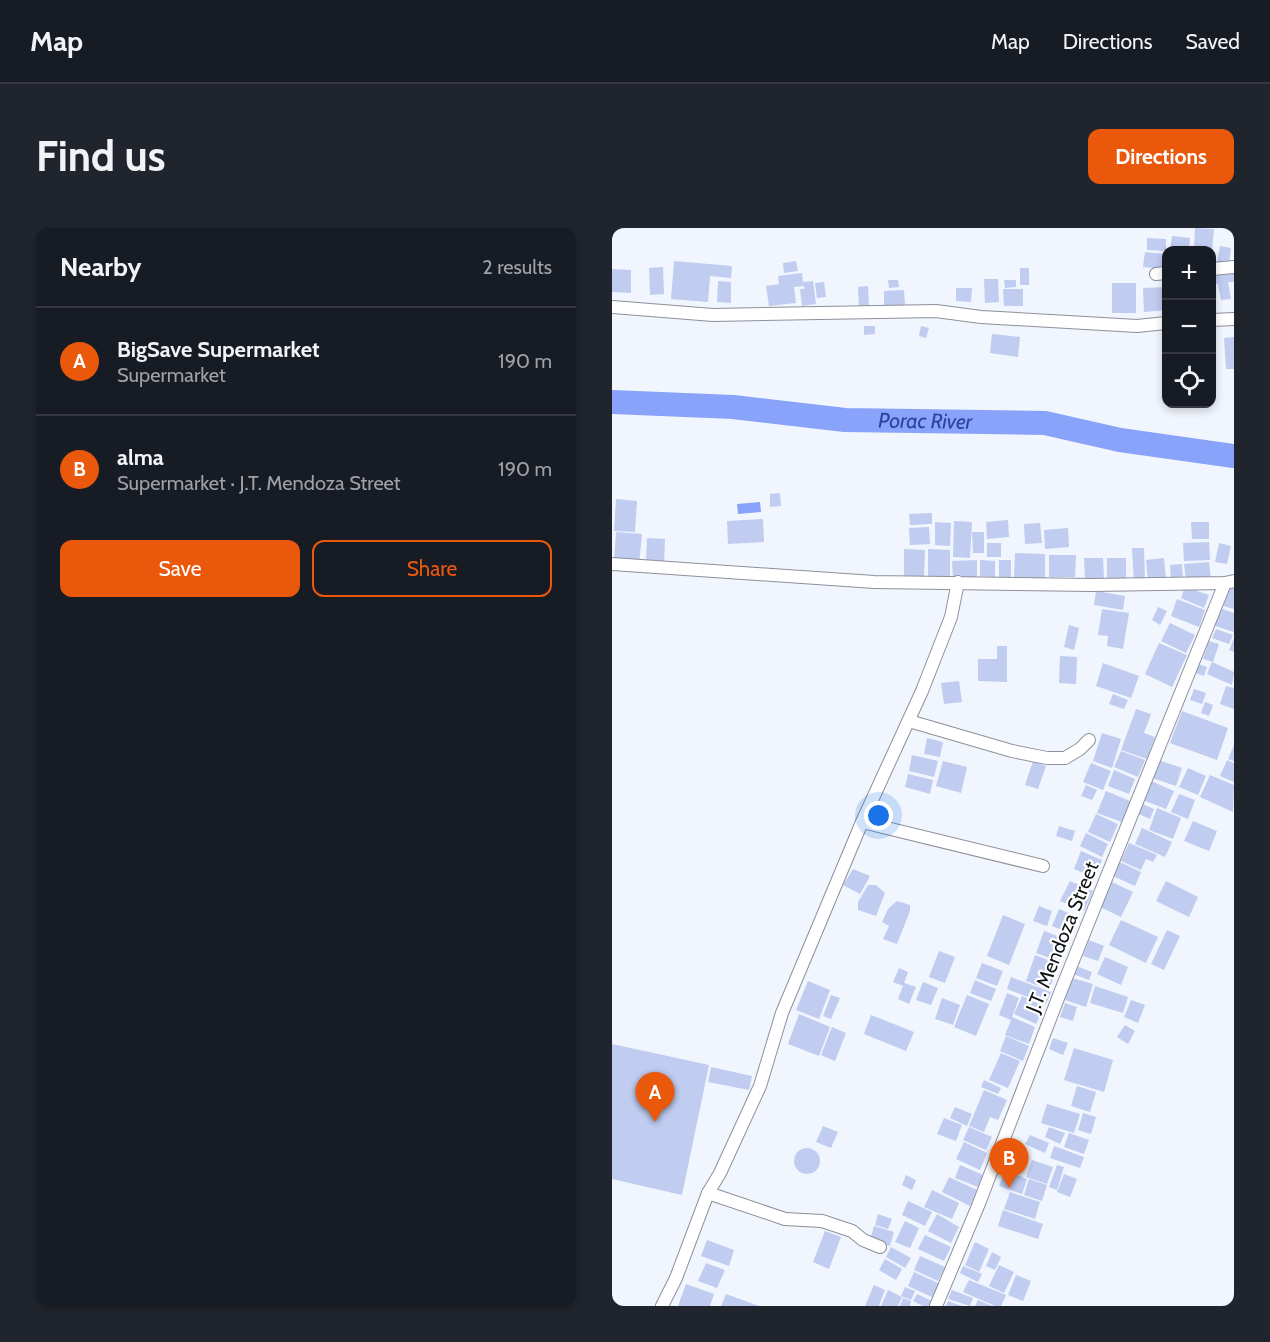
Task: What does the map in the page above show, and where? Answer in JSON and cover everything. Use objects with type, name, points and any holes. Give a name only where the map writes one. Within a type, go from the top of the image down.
[{"type":"street","points":[[1216,269],[1234,267]]},
{"type":"street","points":[[612,308],[713,315],[936,312],[981,317],[1137,326],[1162,324]]},
{"type":"street","points":[[1216,320],[1234,319]]},
{"type":"street","points":[[612,564],[874,582],[1092,585],[1230,582]]},
{"type":"street","points":[[662,1306],[676,1278],[708,1193],[720,1173],[760,1086],[782,1013],[862,822],[909,721],[951,617],[958,582]]},
{"type":"street","name":"J.T. Mendoza Street","points":[[936,1306],[978,1206],[1060,993],[1230,582]]},
{"type":"street","points":[[909,721],[1012,751],[1047,758],[1065,758],[1089,740]]},
{"type":"street","points":[[862,822],[1043,866]]},
{"type":"street","points":[[708,1193],[785,1219],[822,1221],[852,1232],[863,1240],[880,1247]]},
{"type":"water","points":[[760,502],[761,512],[738,514],[737,504]]},
{"type":"building","points":[[1195,228],[1214,229],[1212,246],[1194,246]]},
{"type":"building","points":[[1172,236],[1190,238],[1189,246],[1171,246]]},
{"type":"building","points":[[1147,238],[1166,239],[1166,246],[1162,246],[1162,251],[1147,250]]},
{"type":"building","points":[[1220,246],[1231,248],[1229,264],[1217,262]]},
{"type":"building","points":[[1145,252],[1162,254],[1162,269],[1143,267]]},
{"type":"building","points":[[674,261],[732,266],[731,278],[710,276],[708,302],[671,299]]},
{"type":"building","points":[[796,261],[798,271],[784,273],[783,263]]},
{"type":"building","points":[[663,267],[664,294],[650,295],[649,268]]},
{"type":"building","points":[[1020,268],[1029,268],[1029,285],[1020,285]]},
{"type":"building","points":[[612,269],[631,270],[631,293],[612,292]]},
{"type":"building","points":[[1234,271],[1234,282],[1228,282],[1231,299],[1221,300],[1218,284],[1216,284],[1216,273]]},
{"type":"building","points":[[802,273],[803,282],[813,281],[816,304],[802,306],[800,289],[804,289],[804,286],[794,287],[796,303],[769,306],[766,286],[779,284],[778,276]]},
{"type":"building","points":[[984,279],[998,279],[999,302],[985,303]]},
{"type":"building","points":[[888,280],[898,280],[899,287],[889,288]]},
{"type":"building","points":[[1004,280],[1016,280],[1016,287],[1005,288]]},
{"type":"building","points":[[718,281],[731,282],[731,303],[717,302]]},
{"type":"building","points":[[824,282],[826,297],[817,298],[815,283]]},
{"type":"building","points":[[1112,283],[1136,283],[1136,313],[1112,313]]},
{"type":"building","points":[[868,286],[869,307],[859,308],[858,287]]},
{"type":"building","points":[[1162,287],[1162,310],[1144,312],[1143,288]]},
{"type":"building","points":[[956,288],[972,288],[971,302],[956,301]]},
{"type":"building","points":[[1003,289],[1023,289],[1023,306],[1004,306]]},
{"type":"building","points":[[904,290],[905,305],[884,305],[884,291]]},
{"type":"building","points":[[864,326],[875,326],[875,334],[864,335]]},
{"type":"building","points":[[921,326],[929,328],[926,338],[919,336]]},
{"type":"building","points":[[992,334],[1020,337],[1018,357],[990,353]]},
{"type":"building","points":[[1234,337],[1234,369],[1226,369],[1224,338]]},
{"type":"building","points":[[780,493],[781,506],[770,507],[770,494]]},
{"type":"building","points":[[616,499],[637,501],[635,532],[614,531]]},
{"type":"building","points":[[932,513],[932,524],[910,525],[909,514]]},
{"type":"building","points":[[763,519],[764,542],[728,544],[727,521]]},
{"type":"building","points":[[1008,520],[1009,537],[987,539],[986,522]]},
{"type":"building","points":[[954,521],[972,522],[970,558],[953,557]]},
{"type":"building","points":[[935,522],[951,523],[950,546],[935,545]]},
{"type":"building","points":[[1191,522],[1209,522],[1209,539],[1192,539]]},
{"type":"building","points":[[1040,523],[1042,543],[1025,544],[1024,524]]},
{"type":"building","points":[[929,527],[930,544],[910,545],[909,528]]},
{"type":"building","points":[[1068,528],[1069,547],[1045,549],[1044,530]]},
{"type":"building","points":[[616,532],[642,534],[639,565],[614,563]]},
{"type":"building","points":[[972,532],[984,532],[984,553],[973,553]]},
{"type":"building","points":[[647,538],[665,539],[664,564],[646,563]]},
{"type":"building","points":[[1209,542],[1210,560],[1184,561],[1183,543]]},
{"type":"building","points":[[987,543],[1001,543],[1001,557],[987,557]]},
{"type":"building","points":[[1219,543],[1231,546],[1227,564],[1215,562]]},
{"type":"building","points":[[1132,548],[1144,548],[1145,582],[1134,583]]},
{"type":"building","points":[[904,549],[925,550],[924,577],[904,577]]},
{"type":"building","points":[[928,549],[950,550],[950,578],[928,577]]},
{"type":"building","points":[[1015,553],[1045,554],[1045,578],[1014,578]]},
{"type":"building","points":[[1049,555],[1076,555],[1075,577],[1049,577]]},
{"type":"building","points":[[1084,558],[1103,558],[1104,578],[1085,578]]},
{"type":"building","points":[[1107,558],[1126,558],[1126,580],[1107,580]]},
{"type":"building","points":[[1164,558],[1166,580],[1148,581],[1146,560]]},
{"type":"building","points":[[977,560],[977,578],[953,579],[952,561]]},
{"type":"building","points":[[980,560],[995,561],[995,577],[980,576]]},
{"type":"building","points":[[999,560],[1011,560],[1011,577],[999,577]]},
{"type":"building","points":[[1209,562],[1211,579],[1186,581],[1184,564]]},
{"type":"building","points":[[1182,564],[1183,580],[1171,581],[1170,565]]},
{"type":"building","points":[[1234,584],[1234,609],[1223,606],[1231,585]]},
{"type":"building","points":[[1185,587],[1209,595],[1204,608],[1181,598]]},
{"type":"building","points":[[1096,591],[1125,596],[1123,610],[1094,605]]},
{"type":"building","points":[[1177,599],[1205,610],[1199,627],[1171,616]]},
{"type":"building","points":[[1158,607],[1167,611],[1160,625],[1152,620]]},
{"type":"building","points":[[1220,608],[1234,613],[1234,632],[1215,626]]},
{"type":"building","points":[[1102,609],[1129,613],[1123,649],[1107,646],[1108,636],[1098,635]]},
{"type":"building","points":[[1170,623],[1195,635],[1186,653],[1161,641]]},
{"type":"building","points":[[1069,625],[1079,628],[1074,650],[1064,647]]},
{"type":"building","points":[[1216,629],[1233,635],[1229,644],[1212,638]]},
{"type":"building","points":[[1234,638],[1234,652],[1229,650]]},
{"type":"building","points":[[1209,641],[1219,644],[1213,662],[1203,659]]},
{"type":"building","points":[[1159,643],[1187,655],[1172,687],[1145,674]]},
{"type":"building","points":[[997,646],[1007,646],[1007,682],[978,681],[978,659],[997,659]]},
{"type":"building","points":[[1060,656],[1077,657],[1076,684],[1059,683]]},
{"type":"building","points":[[1212,662],[1234,672],[1232,685],[1207,674]]},
{"type":"building","points":[[1103,663],[1139,676],[1131,698],[1096,686]]},
{"type":"building","points":[[1198,664],[1207,667],[1204,676],[1195,673]]},
{"type":"building","points":[[959,681],[962,702],[944,704],[941,683]]},
{"type":"building","points":[[1226,686],[1234,688],[1234,709],[1220,704]]},
{"type":"building","points":[[1194,689],[1206,693],[1202,704],[1190,700]]},
{"type":"building","points":[[1113,694],[1128,700],[1124,709],[1109,704]]},
{"type":"building","points":[[1205,702],[1213,705],[1209,716],[1201,713]]},
{"type":"building","points":[[1136,709],[1151,714],[1144,733],[1155,737],[1147,759],[1121,750]]},
{"type":"building","points":[[1182,711],[1228,728],[1217,760],[1170,743]]},
{"type":"building","points":[[1102,733],[1121,739],[1112,768],[1093,761]]},
{"type":"building","points":[[927,738],[943,742],[940,757],[924,754]]},
{"type":"building","points":[[1234,745],[1234,761],[1228,759]]},
{"type":"building","points":[[1121,751],[1145,760],[1138,777],[1114,767]]},
{"type":"building","points":[[912,755],[938,761],[934,777],[909,771]]},
{"type":"building","points":[[1158,760],[1182,768],[1176,786],[1152,778]]},
{"type":"building","points":[[1227,760],[1234,763],[1234,782],[1220,776]]},
{"type":"building","points":[[943,761],[967,767],[961,793],[936,786]]},
{"type":"building","points":[[1033,761],[1046,766],[1038,789],[1025,785]]},
{"type":"building","points":[[1091,763],[1111,771],[1103,790],[1083,782]]},
{"type":"building","points":[[1188,768],[1206,776],[1198,795],[1179,787]]},
{"type":"building","points":[[1114,770],[1135,779],[1129,794],[1108,786]]},
{"type":"building","points":[[908,774],[933,780],[930,794],[905,787]]},
{"type":"building","points":[[1210,775],[1234,785],[1233,812],[1200,797]]},
{"type":"building","points":[[1151,781],[1174,791],[1166,809],[1143,800]]},
{"type":"building","points":[[1086,785],[1097,790],[1092,800],[1081,796]]},
{"type":"building","points":[[1106,791],[1130,801],[1122,822],[1097,813]]},
{"type":"building","points":[[1179,794],[1195,800],[1188,819],[1171,812]]},
{"type":"building","points":[[1140,803],[1154,809],[1150,819],[1136,813]]},
{"type":"building","points":[[1157,808],[1181,818],[1173,839],[1149,830]]},
{"type":"building","points":[[1096,814],[1118,824],[1110,842],[1088,832]]},
{"type":"building","points":[[1193,821],[1217,831],[1209,851],[1184,841]]},
{"type":"building","points":[[1059,826],[1075,831],[1072,841],[1056,836]]},
{"type":"building","points":[[1142,828],[1172,842],[1165,857],[1135,844]]},
{"type":"building","points":[[1086,833],[1108,844],[1102,857],[1080,846]]},
{"type":"building","points":[[1129,843],[1157,855],[1153,862],[1146,859],[1141,870],[1121,861]]},
{"type":"building","points":[[1081,851],[1102,860],[1095,878],[1074,869]]},
{"type":"building","points":[[1120,862],[1141,872],[1135,886],[1113,876]]},
{"type":"building","points":[[853,869],[870,876],[860,894],[843,885]]},
{"type":"building","points":[[1070,881],[1093,891],[1084,911],[1060,901]]},
{"type":"building","points":[[1166,881],[1198,897],[1189,917],[1156,901]]},
{"type":"building","points":[[1112,882],[1133,892],[1121,917],[1100,907]]},
{"type":"building","points":[[868,885],[876,885],[885,893],[876,916],[858,910],[858,902]]},
{"type":"building","points":[[897,901],[910,905],[910,911],[897,944],[883,939],[889,926],[882,922],[888,909]]},
{"type":"building","points":[[1039,906],[1052,911],[1047,926],[1033,921]]},
{"type":"building","points":[[1059,909],[1078,917],[1071,934],[1052,926]]},
{"type":"building","points":[[1003,915],[1025,924],[1009,965],[987,956]]},
{"type":"building","points":[[1121,920],[1158,937],[1146,963],[1109,945]]},
{"type":"building","points":[[1167,930],[1180,936],[1164,970],[1151,964]]},
{"type":"building","points":[[1044,931],[1068,940],[1060,962],[1036,953]]},
{"type":"building","points":[[1089,940],[1104,946],[1098,961],[1083,956]]},
{"type":"building","points":[[939,951],[955,957],[945,983],[929,977]]},
{"type":"building","points":[[1035,955],[1059,964],[1049,990],[1026,981]]},
{"type":"building","points":[[1105,957],[1128,967],[1121,985],[1097,974]]},
{"type":"building","points":[[982,963],[1003,971],[997,986],[976,978]]},
{"type":"building","points":[[1076,966],[1092,972],[1089,980],[1073,974]]},
{"type":"building","points":[[899,968],[908,972],[904,983],[916,987],[909,1004],[898,999],[903,986],[893,982]]},
{"type":"building","points":[[1011,977],[1051,992],[1046,1004],[1007,989]]},
{"type":"building","points":[[1072,978],[1093,984],[1086,1007],[1065,1000]]},
{"type":"building","points":[[975,980],[996,989],[991,1001],[970,993]]},
{"type":"building","points":[[808,981],[830,990],[819,1019],[796,1010]]},
{"type":"building","points":[[923,982],[938,988],[931,1005],[916,1000]]},
{"type":"building","points":[[1095,986],[1128,997],[1123,1013],[1090,1003]]},
{"type":"building","points":[[1007,993],[1019,998],[1012,1017],[1035,1027],[1029,1044],[1005,1035],[1011,1020],[999,1015]]},
{"type":"building","points":[[831,995],[840,998],[831,1019],[823,1016]]},
{"type":"building","points":[[967,995],[989,1004],[976,1036],[954,1027]]},
{"type":"building","points":[[1022,996],[1044,1006],[1036,1024],[1014,1014]]},
{"type":"building","points":[[942,998],[960,1005],[953,1025],[935,1019]]},
{"type":"building","points":[[1131,1000],[1145,1005],[1138,1023],[1124,1017]]},
{"type":"building","points":[[1065,1003],[1077,1007],[1073,1021],[1060,1017]]},
{"type":"building","points":[[799,1014],[830,1027],[819,1056],[788,1044]]},
{"type":"building","points":[[871,1015],[914,1032],[906,1051],[864,1034]]},
{"type":"building","points":[[1125,1025],[1135,1031],[1128,1044],[1117,1037]]},
{"type":"building","points":[[832,1027],[846,1033],[835,1061],[821,1055]]},
{"type":"building","points":[[1006,1036],[1029,1046],[1023,1061],[1000,1051]]},
{"type":"building","points":[[1053,1038],[1068,1043],[1063,1055],[1049,1049]]},
{"type":"building","points":[[612,1044],[709,1065],[682,1195],[612,1179]]},
{"type":"building","points":[[1074,1048],[1113,1060],[1104,1092],[1064,1080]]},
{"type":"building","points":[[1001,1053],[1020,1061],[1008,1088],[989,1080]]},
{"type":"building","points":[[711,1067],[752,1076],[749,1090],[708,1082]]},
{"type":"building","points":[[984,1080],[1001,1088],[998,1094],[981,1087]]},
{"type":"building","points":[[1077,1086],[1096,1092],[1090,1112],[1071,1106]]},
{"type":"building","points":[[984,1090],[1007,1100],[998,1120],[990,1117],[984,1132],[969,1126]]},
{"type":"building","points":[[1047,1104],[1080,1114],[1074,1133],[1041,1123]]},
{"type":"building","points":[[955,1107],[972,1114],[967,1126],[950,1118]]},
{"type":"building","points":[[1083,1113],[1096,1117],[1091,1134],[1078,1130]]},
{"type":"building","points":[[944,1118],[962,1125],[956,1141],[937,1134]]},
{"type":"building","points":[[823,1126],[838,1132],[831,1148],[816,1142]]},
{"type":"building","points":[[969,1127],[992,1137],[986,1150],[963,1140]]},
{"type":"building","points":[[1049,1127],[1065,1133],[1060,1144],[1045,1137]]},
{"type":"building","points":[[1069,1133],[1089,1140],[1084,1154],[1064,1147]]},
{"type":"building","points":[[1030,1135],[1049,1143],[1045,1153],[1025,1144]]},
{"type":"building","points":[[964,1142],[987,1153],[980,1170],[956,1159]]},
{"type":"building","points":[[1054,1146],[1084,1157],[1080,1168],[1050,1158]]},
{"type":"building","points":[[807,1148],[816,1152],[820,1161],[816,1170],[807,1174],[798,1170],[794,1161],[798,1152]]},
{"type":"building","points":[[1032,1160],[1053,1167],[1047,1184],[1026,1177]]},
{"type":"building","points":[[960,1165],[983,1175],[978,1187],[955,1178]]},
{"type":"building","points":[[1057,1165],[1064,1167],[1057,1190],[1049,1187]]},
{"type":"building","points":[[1005,1170],[1027,1179],[1022,1194],[999,1186]]},
{"type":"building","points":[[1064,1174],[1077,1179],[1070,1197],[1057,1192]]},
{"type":"building","points":[[906,1175],[916,1180],[912,1190],[902,1185]]},
{"type":"building","points":[[949,1177],[977,1190],[970,1206],[942,1192]]},
{"type":"building","points":[[1029,1179],[1047,1185],[1042,1201],[1024,1195]]},
{"type":"building","points":[[932,1190],[959,1203],[952,1219],[924,1207]]},
{"type":"building","points":[[1010,1192],[1040,1202],[1035,1219],[1004,1209]]},
{"type":"building","points":[[908,1201],[932,1212],[925,1226],[902,1215]]},
{"type":"building","points":[[1003,1210],[1043,1224],[1038,1239],[998,1226]]},
{"type":"building","points":[[878,1214],[892,1219],[888,1229],[875,1225]]},
{"type":"building","points":[[937,1214],[959,1227],[951,1243],[928,1231]]},
{"type":"building","points":[[905,1221],[919,1228],[910,1248],[895,1242]]},
{"type":"building","points":[[874,1226],[894,1232],[890,1246],[870,1240]]},
{"type":"building","points":[[825,1231],[841,1237],[829,1269],[813,1262]]},
{"type":"building","points":[[925,1235],[951,1247],[944,1261],[918,1249]]},
{"type":"building","points":[[707,1240],[734,1250],[729,1266],[701,1256]]},
{"type":"building","points":[[975,1242],[989,1249],[979,1272],[965,1265]]},
{"type":"building","points":[[891,1247],[911,1258],[905,1268],[886,1257]]},
{"type":"building","points":[[992,1252],[1001,1257],[995,1270],[986,1266]]},
{"type":"building","points":[[920,1256],[945,1267],[938,1281],[914,1270]]},
{"type":"building","points":[[885,1259],[902,1269],[896,1280],[879,1270]]},
{"type":"building","points":[[706,1263],[725,1270],[717,1288],[698,1281]]},
{"type":"building","points":[[999,1265],[1014,1272],[1004,1293],[989,1286]]},
{"type":"building","points":[[963,1266],[982,1274],[978,1282],[960,1273]]},
{"type":"building","points":[[914,1272],[940,1284],[934,1298],[908,1286]]},
{"type":"building","points":[[1016,1275],[1031,1281],[1023,1301],[1008,1295]]},
{"type":"building","points":[[969,1280],[1006,1295],[1001,1306],[995,1306],[963,1292]]},
{"type":"building","points":[[686,1284],[714,1294],[710,1306],[678,1306]]},
{"type":"building","points":[[874,1285],[885,1290],[879,1306],[865,1306]]},
{"type":"building","points":[[905,1287],[915,1291],[911,1300],[901,1296]]},
{"type":"building","points":[[888,1290],[902,1297],[898,1306],[881,1306]]},
{"type":"building","points":[[952,1290],[973,1298],[970,1306],[948,1299]]},
{"type":"building","points":[[726,1294],[759,1306],[721,1306]]},
{"type":"building","points":[[917,1294],[932,1301],[929,1306],[913,1301]]},
{"type":"building","points":[[903,1298],[911,1301],[910,1306],[900,1306]]},
{"type":"building","points":[[978,1300],[992,1306],[975,1306]]},
{"type":"building","points":[[948,1301],[962,1306],[946,1306]]},
{"type":"waterway","name":"Porac River","points":[[612,402],[733,407],[845,420],[1045,423],[1120,440],[1234,456]]},
{"type":"place","name":"BigSave Supermarket","points":[[655,1122]]},
{"type":"place","name":"alma","points":[[1009,1188]]}]
